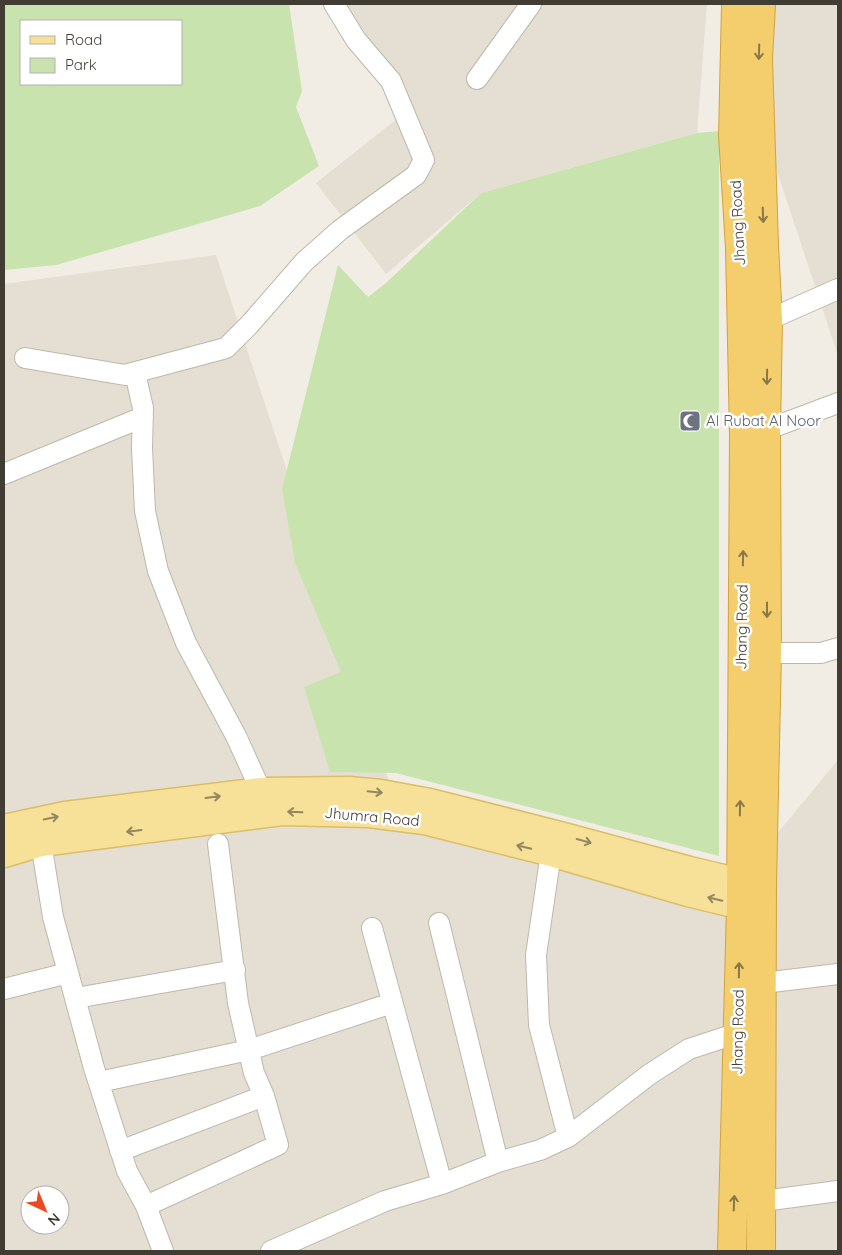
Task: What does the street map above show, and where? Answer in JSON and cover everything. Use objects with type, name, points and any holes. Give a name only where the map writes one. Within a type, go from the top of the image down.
[{"type":"highway","name":"Jhang Road","points":[[732,1251],[738,1032],[751,895],[767,653],[766,430],[768,320],[752,246],[732,135],[736,4]]},
{"type":"highway","name":"Jhang Road","points":[[761,4],[744,436],[751,895],[763,983],[763,1201],[761,1251]]},
{"type":"main road","name":"Jhumra Road","points":[[5,825],[65,815],[261,791],[349,790],[381,792],[459,809],[751,895]]},
{"type":"main road","name":"Jhumra Road","points":[[4,854],[42,843],[282,812],[369,814],[424,821],[551,853],[688,893],[751,895]]},
{"type":"street","points":[[26,358],[125,375],[226,348],[250,324],[304,262],[340,230],[416,176],[424,160],[391,81],[356,40],[334,4]]},
{"type":"street","points":[[477,78],[531,4]]},
{"type":"street","points":[[768,320],[838,289]]},
{"type":"street","points":[[135,373],[143,408],[142,448],[145,511],[158,571],[186,643],[236,736],[261,791]]},
{"type":"street","points":[[766,430],[838,403]]},
{"type":"street","points":[[4,474],[143,417]]},
{"type":"street","points":[[767,653],[821,653],[838,648]]},
{"type":"street","points":[[42,843],[53,917],[76,998],[75,1003],[127,1171],[146,1206],[163,1251]]},
{"type":"street","points":[[146,1206],[278,1145],[264,1096],[254,1073],[238,1003],[218,844]]},
{"type":"street","points":[[551,853],[536,955],[539,1025],[568,1137]]},
{"type":"street","points":[[439,923],[498,1162]]},
{"type":"street","points":[[372,928],[442,1184]]},
{"type":"street","points":[[76,998],[235,970]]},
{"type":"street","points":[[4,989],[68,973]]},
{"type":"street","points":[[763,983],[838,974]]},
{"type":"street","points":[[99,1082],[249,1050],[392,1003]]},
{"type":"street","points":[[271,1251],[385,1201],[442,1184],[498,1162],[540,1150],[568,1137],[650,1074],[690,1049],[738,1032]]},
{"type":"street","points":[[120,1150],[264,1096]]},
{"type":"street","points":[[763,1201],[838,1191]]},
{"type":"shaded area","points":[[339,4],[707,4],[697,133],[481,193],[386,274],[316,183],[402,115]]},
{"type":"shaded area","points":[[722,4],[838,4],[838,356]]},
{"type":"shaded area","points":[[216,255],[401,818],[694,907],[766,847],[838,760],[838,1251],[4,1251],[4,284]]},
{"type":"green space","points":[[4,4],[289,4],[302,91],[296,107],[319,166],[260,206],[56,265],[4,270]]},
{"type":"green space","points":[[719,131],[719,856],[396,773],[330,772],[304,687],[341,672],[295,563],[282,489],[338,265],[368,297],[386,283],[481,193],[697,133]]},
{"type":"place","name":"Al Rubat Al Noor","points":[[690,421]]}]
